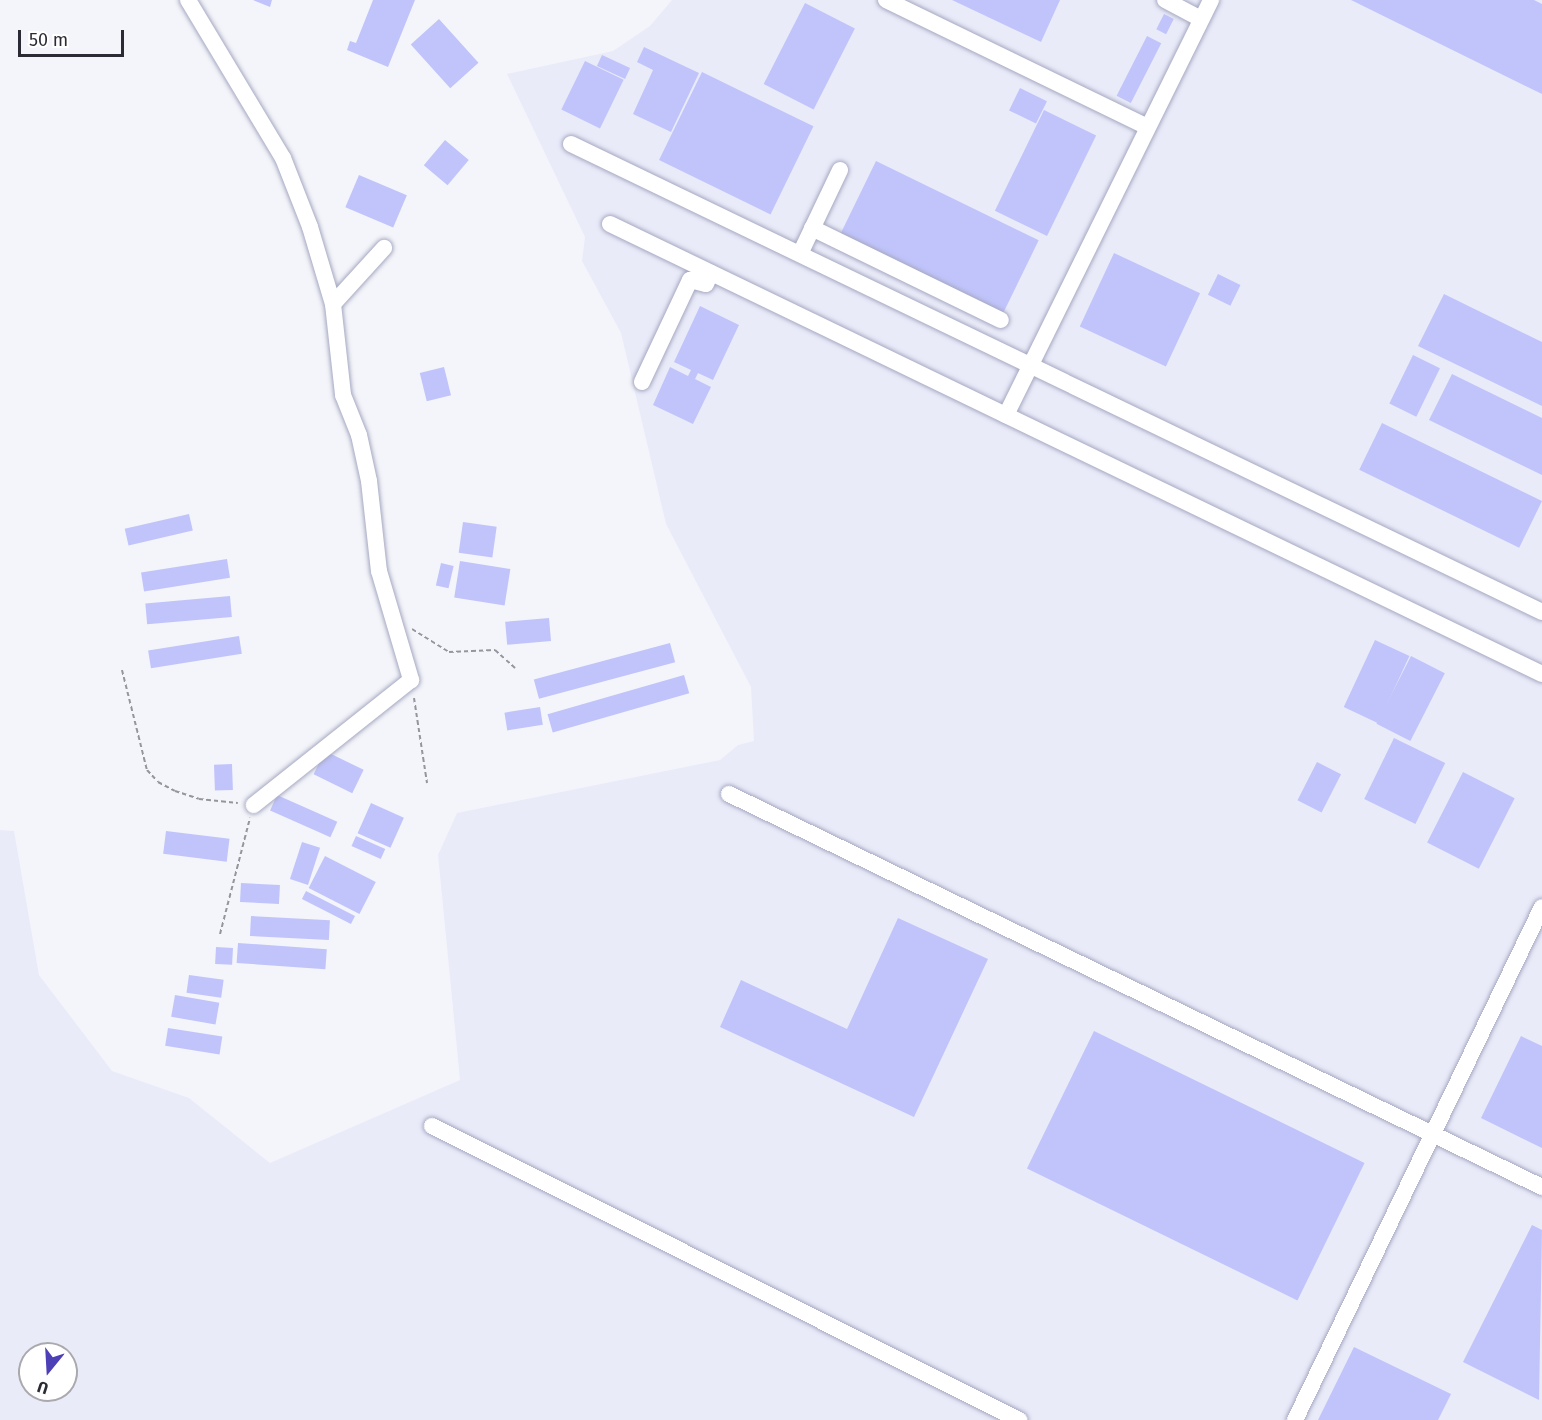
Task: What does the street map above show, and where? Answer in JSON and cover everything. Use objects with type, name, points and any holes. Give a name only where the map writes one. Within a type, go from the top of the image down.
[{"type":"street","points":[[188,0],[283,158],[333,304],[343,395],[359,435],[379,571],[396,621],[411,680],[254,805]]},
{"type":"street","points":[[886,0],[1146,126]]},
{"type":"street","points":[[1165,0],[1201,19]]},
{"type":"street","points":[[1006,415],[1146,126],[1211,0]]},
{"type":"street","points":[[571,144],[1542,612]]},
{"type":"street","points":[[800,255],[840,170]]},
{"type":"street","points":[[610,224],[1542,674]]},
{"type":"street","points":[[812,228],[1000,320]]},
{"type":"street","points":[[333,304],[384,248]]},
{"type":"street","points":[[642,382],[690,280],[706,284],[711,273]]},
{"type":"street","points":[[729,794],[1542,1187]]},
{"type":"street","points":[[1295,1420],[1542,907]]},
{"type":"street","points":[[432,1126],[1019,1420]]},
{"type":"path","points":[[396,621],[449,652],[495,650],[515,669]]},
{"type":"path","points":[[122,670],[141,755],[147,770],[158,782],[199,799],[254,805],[220,934]]},
{"type":"path","points":[[411,680],[427,783]]},
{"type":"shaded area","points":[[672,0],[1542,0],[1542,1420],[0,1420],[0,830],[14,831],[39,975],[112,1071],[189,1098],[270,1163],[460,1080],[438,855],[457,813],[720,760],[738,745],[754,741],[751,687],[666,524],[621,333],[582,261],[585,237],[507,74],[613,51],[650,26]]},
{"type":"building","points":[[253,0],[272,0],[270,7]]},
{"type":"building","points":[[373,0],[415,0],[388,67],[347,50],[350,41],[356,43]]},
{"type":"building","points":[[952,0],[1060,0],[1041,42]]},
{"type":"building","points":[[1351,0],[1534,0],[1542,4],[1542,94]]},
{"type":"building","points":[[805,3],[855,28],[814,110],[764,84]]},
{"type":"building","points":[[1164,14],[1174,19],[1166,34],[1156,29]]},
{"type":"building","points":[[439,19],[478,63],[450,88],[411,44]]},
{"type":"building","points":[[1147,36],[1161,43],[1131,103],[1117,96]]},
{"type":"building","points":[[644,47],[699,73],[671,132],[633,114],[653,70],[637,62]]},
{"type":"building","points":[[602,55],[630,68],[625,79],[597,66]]},
{"type":"building","points":[[585,61],[624,80],[600,128],[561,110]]},
{"type":"building","points":[[702,72],[813,126],[770,214],[659,160]]},
{"type":"building","points":[[1020,88],[1047,101],[1036,124],[1009,110]]},
{"type":"building","points":[[1044,110],[1096,135],[1047,236],[995,211]]},
{"type":"building","points":[[445,140],[469,160],[448,185],[424,165]]},
{"type":"building","points":[[876,161],[1039,240],[1002,316],[839,236]]},
{"type":"building","points":[[359,175],[407,195],[393,228],[345,207]]},
{"type":"building","points":[[1114,253],[1200,293],[1166,367],[1080,326]]},
{"type":"building","points":[[1218,274],[1240,285],[1230,306],[1208,295]]},
{"type":"building","points":[[1444,294],[1542,342],[1542,406],[1418,346]]},
{"type":"building","points":[[700,306],[739,325],[713,380],[698,373],[695,379],[711,387],[693,424],[653,405],[670,367],[688,376],[691,370],[674,362]]},
{"type":"building","points":[[1413,355],[1440,368],[1416,417],[1389,404]]},
{"type":"building","points":[[444,367],[451,395],[427,401],[420,373]]},
{"type":"building","points":[[1452,374],[1542,418],[1542,475],[1429,420]]},
{"type":"building","points":[[1382,423],[1542,501],[1519,548],[1359,470]]},
{"type":"building","points":[[189,514],[193,531],[129,545],[125,529]]},
{"type":"building","points":[[463,522],[497,527],[492,557],[459,553]]},
{"type":"building","points":[[227,559],[230,578],[144,591],[141,573]]},
{"type":"building","points":[[460,561],[510,569],[505,606],[454,598]]},
{"type":"building","points":[[441,563],[454,566],[448,588],[436,585]]},
{"type":"building","points":[[230,596],[232,617],[147,624],[145,603]]},
{"type":"building","points":[[549,618],[551,641],[507,645],[505,622]]},
{"type":"building","points":[[239,636],[242,654],[151,668],[148,650]]},
{"type":"building","points":[[1375,640],[1409,656],[1378,723],[1344,707]]},
{"type":"building","points":[[670,643],[675,662],[539,699],[534,679]]},
{"type":"building","points":[[1411,656],[1445,673],[1410,741],[1376,724]]},
{"type":"building","points":[[684,675],[689,693],[553,732],[548,714]]},
{"type":"building","points":[[540,707],[543,725],[507,730],[504,713]]},
{"type":"building","points":[[1394,738],[1445,763],[1415,824],[1364,799]]},
{"type":"building","points":[[325,751],[364,770],[352,793],[314,774]]},
{"type":"building","points":[[1317,762],[1341,774],[1322,813],[1297,800]]},
{"type":"building","points":[[232,764],[233,790],[215,791],[214,765]]},
{"type":"building","points":[[1463,772],[1515,798],[1479,869],[1427,842]]},
{"type":"building","points":[[277,795],[337,822],[330,837],[270,811]]},
{"type":"building","points":[[371,803],[404,818],[390,848],[358,833]]},
{"type":"building","points":[[166,831],[230,839],[227,862],[163,854]]},
{"type":"building","points":[[356,836],[385,849],[381,859],[352,846]]},
{"type":"building","points":[[302,842],[320,848],[308,885],[290,879]]},
{"type":"building","points":[[325,856],[376,882],[359,914],[309,888]]},
{"type":"building","points":[[241,883],[280,885],[279,904],[240,902]]},
{"type":"building","points":[[306,891],[355,916],[351,924],[302,899]]},
{"type":"building","points":[[251,916],[330,920],[329,940],[250,936]]},
{"type":"building","points":[[898,918],[988,959],[914,1117],[720,1027],[741,980],[847,1029]]},
{"type":"building","points":[[238,943],[327,949],[325,969],[237,963]]},
{"type":"building","points":[[216,947],[233,948],[232,965],[215,964]]},
{"type":"building","points":[[189,975],[224,980],[221,998],[186,993]]},
{"type":"building","points":[[175,995],[219,1003],[215,1024],[171,1017]]},
{"type":"building","points":[[168,1028],[222,1037],[220,1054],[165,1046]]},
{"type":"building","points":[[1094,1031],[1365,1163],[1297,1300],[1027,1169]]},
{"type":"building","points":[[1521,1036],[1542,1046],[1542,1148],[1481,1118]]},
{"type":"building","points":[[1532,1225],[1542,1230],[1539,1400],[1463,1362]]},
{"type":"building","points":[[1354,1347],[1451,1394],[1438,1420],[1318,1420]]}]
